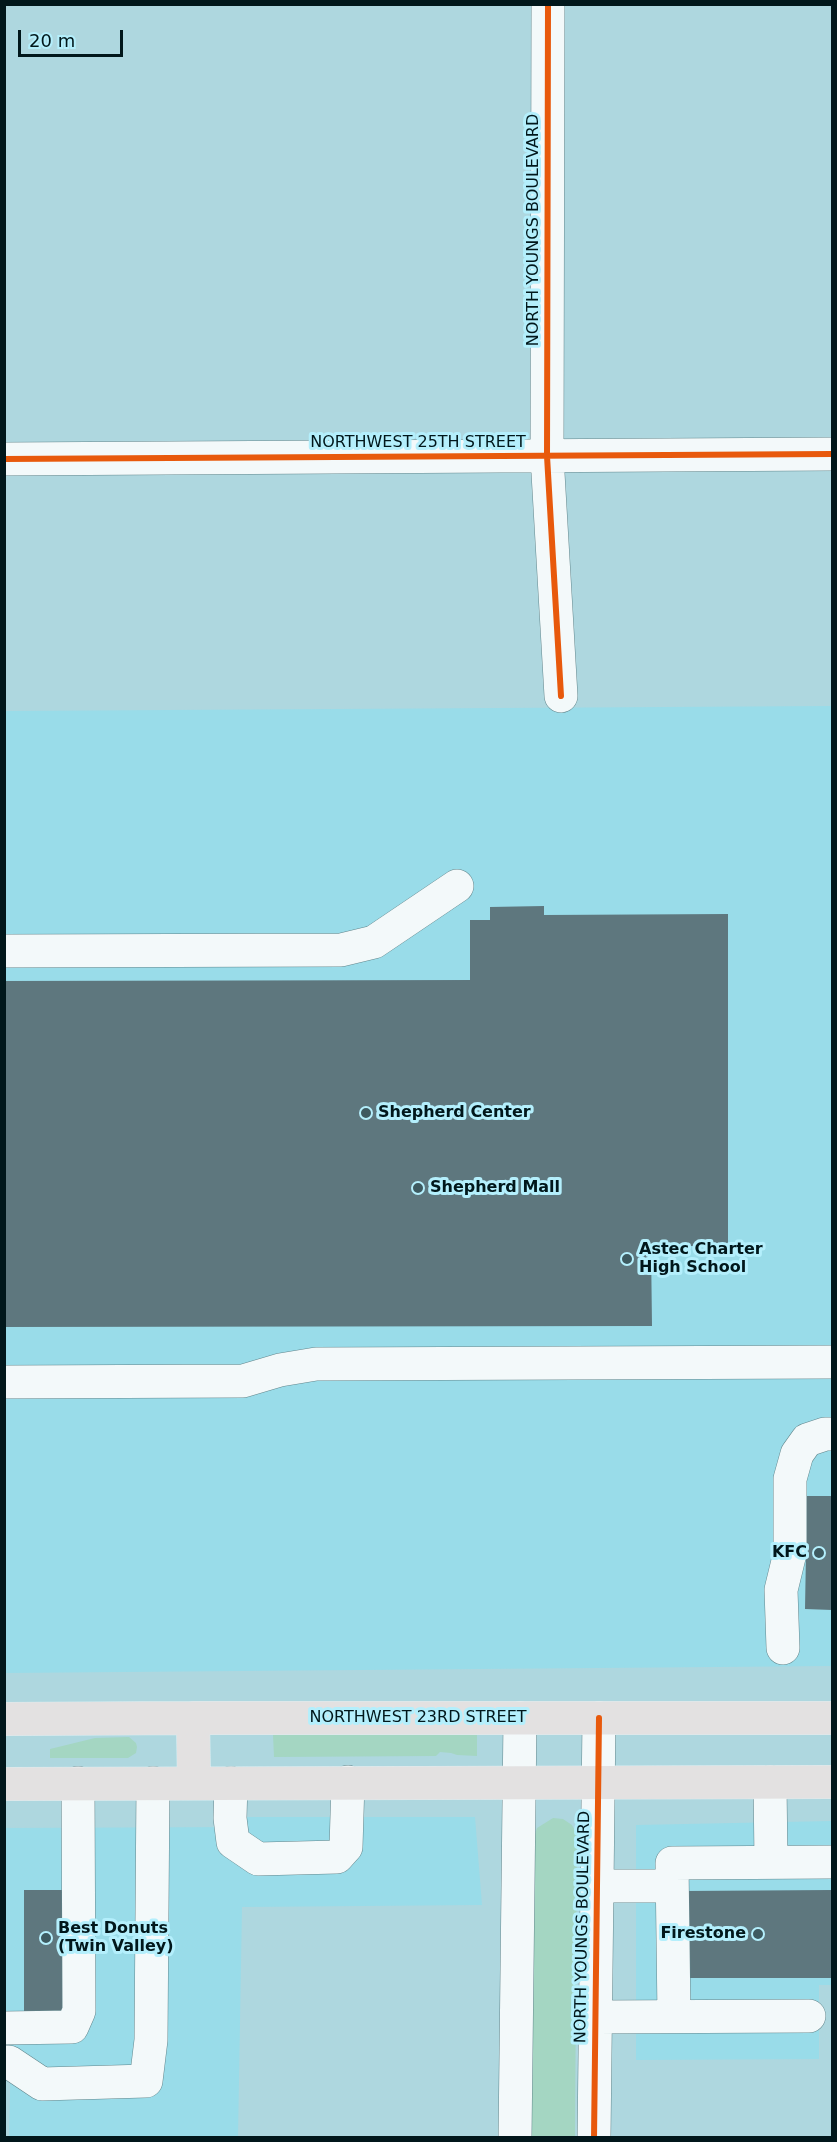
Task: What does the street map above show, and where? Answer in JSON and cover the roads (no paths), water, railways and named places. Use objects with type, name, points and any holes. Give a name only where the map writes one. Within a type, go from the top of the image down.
[{"type":"main road","points":[[193,1718],[194,1783]]},
{"type":"main road","name":"NORTHWEST 23RD STREET","points":[[4,1719],[832,1718]]},
{"type":"main road","points":[[4,1784],[832,1782]]},
{"type":"street","name":"NORTH YOUNGS BOULEVARD","points":[[548,4],[547,456],[561,696]]},
{"type":"street","name":"NORTHWEST 25TH STREET","points":[[4,459],[832,454]]},
{"type":"street","points":[[4,951],[341,950],[374,942],[457,886]]},
{"type":"street","points":[[4,1382],[243,1381],[280,1370],[316,1364],[832,1362]]},
{"type":"street","points":[[783,1648],[782,1590],[790,1553],[790,1479],[797,1454],[807,1440],[832,1434]]},
{"type":"street","points":[[515,2138],[520,1718]]},
{"type":"street","name":"NORTH YOUNGS BOULEVARD","points":[[594,2138],[599,1718]]},
{"type":"street","points":[[231,1783],[230,1818],[233,1842],[258,1858],[337,1857],[346,1847],[348,1782]]},
{"type":"street","points":[[770,1782],[771,1862]]},
{"type":"street","points":[[4,2028],[72,2027],[79,2011],[78,1783]]},
{"type":"street","points":[[4,2062],[9,2062],[42,2084],[146,2081],[151,2040],[153,1783]]},
{"type":"street","points":[[674,2016],[672,1863],[832,1862]]},
{"type":"street","points":[[597,1886],[672,1886]]},
{"type":"street","points":[[596,2017],[809,2016]]},
{"type":"place","name":"Shepherd Center","points":[[366,1113]]},
{"type":"place","name":"Shepherd Mall","points":[[418,1188]]},
{"type":"place","name":"Astec Charter High School","points":[[627,1259]]},
{"type":"place","name":"KFC","points":[[819,1553]]},
{"type":"place","name":"Firestone","points":[[758,1934]]},
{"type":"place","name":"Best Donuts (Twin Valley)","points":[[46,1938]]}]
